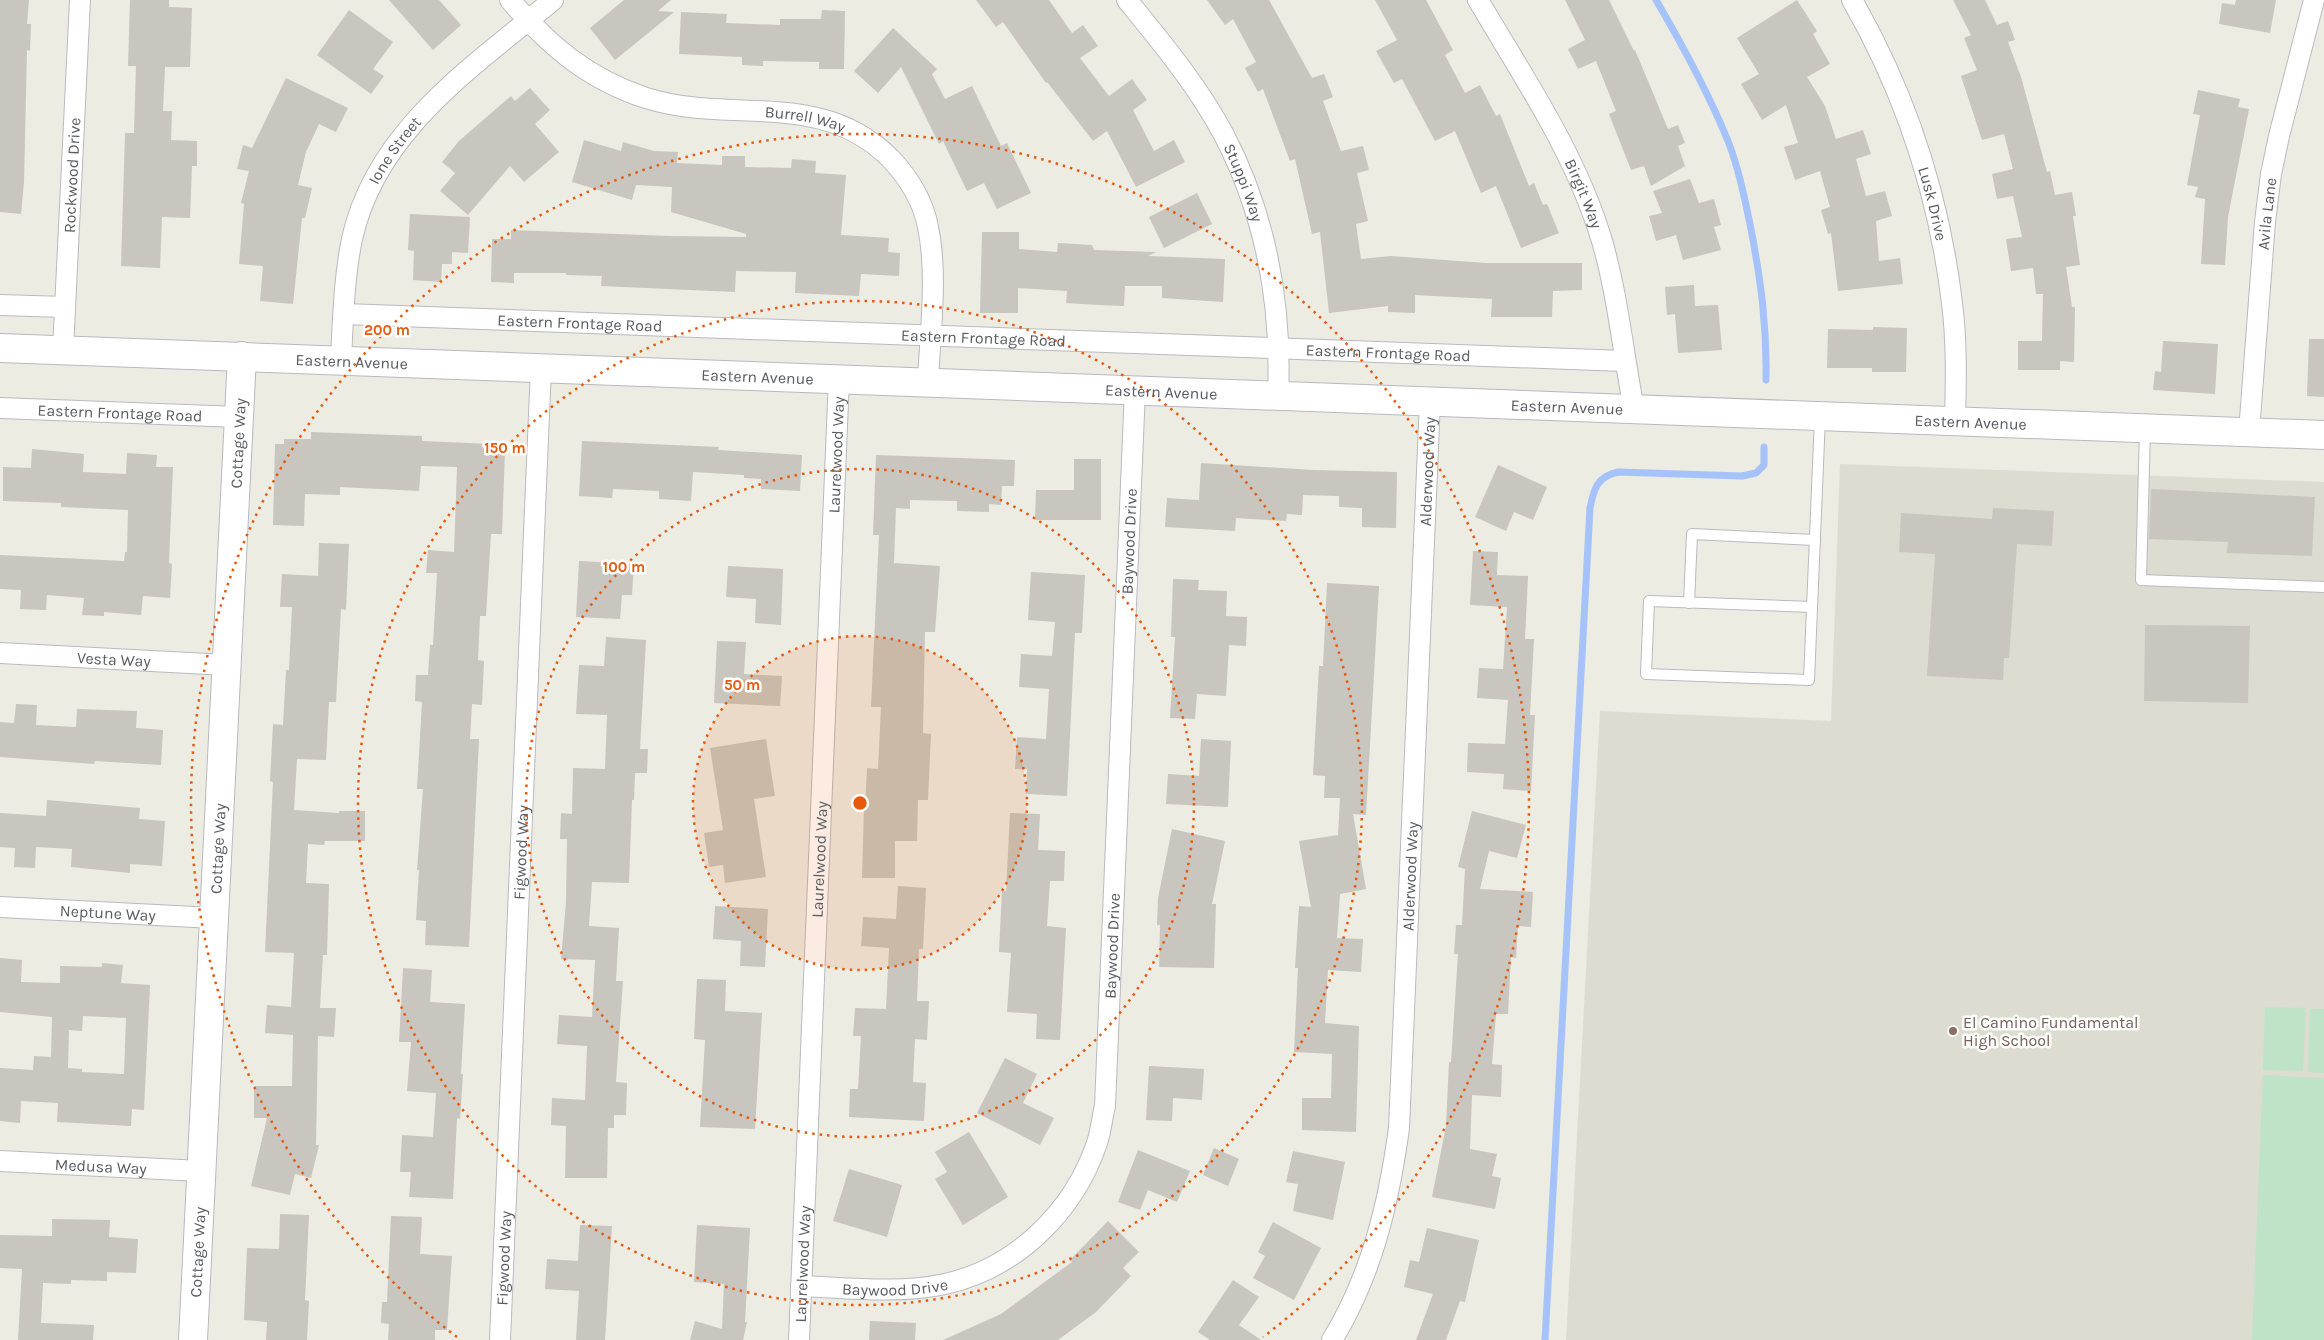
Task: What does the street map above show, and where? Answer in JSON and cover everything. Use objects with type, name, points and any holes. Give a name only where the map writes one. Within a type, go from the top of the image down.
[{"type":"main road","name":"Eastern Avenue","points":[[0,348],[341,359],[2324,435]]},
{"type":"main road","name":"Cottage Way","points":[[193,1340],[242,356]]},
{"type":"street","name":"Rockwood Drive","points":[[63,350],[80,0]]},
{"type":"street","name":"Burrell Way","points":[[510,0],[552,46],[584,69],[615,86],[648,98],[699,108],[790,112],[822,118],[852,129],[878,147],[900,169],[913,189],[928,225],[933,256],[928,382]]},
{"type":"street","name":"Ione Street","points":[[341,359],[345,276],[357,219],[372,183],[391,150],[415,119],[443,92],[553,0]]},
{"type":"street","name":"Stuppi Way","points":[[1127,0],[1161,42],[1197,92],[1237,162],[1255,208],[1268,255],[1276,302],[1278,395]]},
{"type":"street","name":"Birgit Way","points":[[1478,0],[1557,132],[1582,186],[1602,242],[1616,300],[1624,361],[1634,408]]},
{"type":"street","name":"Lusk Drive","points":[[1852,0],[1871,34],[1904,104],[1921,152],[1941,228],[1952,304],[1956,356],[1955,421]]},
{"type":"street","name":"Avila Lane","points":[[2249,432],[2271,174],[2314,0]]},
{"type":"street","points":[[0,305],[65,307]]},
{"type":"street","name":"Eastern Frontage Road","points":[[344,314],[894,336],[930,334],[1624,361]]},
{"type":"street","name":"Figwood Way","points":[[500,1340],[541,367]]},
{"type":"street","name":"Laurelwood Way","points":[[799,1340],[840,378]]},
{"type":"street","name":"Baywood Drive","points":[[802,1286],[910,1289],[946,1284],[980,1272],[1012,1255],[1046,1226],[1065,1206],[1084,1175],[1097,1142],[1104,1106],[1136,389]]},
{"type":"street","name":"Alderwood Way","points":[[1332,1340],[1363,1279],[1380,1230],[1392,1180],[1399,1128],[1430,400]]},
{"type":"street","name":"Eastern Frontage Road","points":[[0,408],[239,417]]},
{"type":"street","name":"Vesta Way","points":[[0,653],[227,665]]},
{"type":"street","name":"Neptune Way","points":[[0,907],[214,918]]},
{"type":"street","name":"Medusa Way","points":[[0,1161],[201,1171]]},
{"type":"lane","points":[[1812,607],[1649,601],[1646,674],[1809,680],[1820,416]]},
{"type":"lane","points":[[2145,428],[2141,580],[2324,587]]},
{"type":"lane","points":[[1689,602],[1692,534],[1815,540]]},
{"type":"shaded area","name":"El Camino Fundamental High School","points":[[1840,464],[2324,482],[2324,1340],[1566,1340],[1600,711],[1831,721]]},
{"type":"green space","points":[[2265,1007],[2306,1008],[2303,1071],[2263,1070]]},
{"type":"green space","points":[[2310,1009],[2324,1009],[2324,1073],[2308,1072]]},
{"type":"green space","points":[[2263,1075],[2324,1078],[2324,1340],[2252,1340]]},
{"type":"building","points":[[0,0],[29,0],[27,24],[31,24],[30,51],[27,50],[24,182],[21,214],[0,212]]},
{"type":"building","points":[[130,0],[169,0],[169,7],[192,8],[190,67],[165,67],[163,111],[172,111],[171,140],[197,141],[197,166],[192,166],[190,218],[162,217],[160,268],[121,266],[125,133],[134,133],[136,66],[128,66]]},
{"type":"building","points":[[389,0],[439,0],[461,25],[433,50]]},
{"type":"building","points":[[624,0],[671,0],[658,11],[674,12],[615,60],[590,28]]},
{"type":"building","points":[[976,0],[1049,0],[1072,33],[1083,25],[1098,46],[1080,58],[1109,96],[1132,79],[1147,100],[1133,110],[1154,151],[1174,140],[1185,162],[1136,187],[1107,131],[1093,141],[1046,83],[1003,22],[996,27]]},
{"type":"building","points":[[1207,0],[1269,0],[1312,78],[1324,74],[1333,97],[1323,101],[1341,151],[1363,146],[1369,170],[1357,173],[1368,221],[1356,224],[1361,259],[1391,256],[1486,263],[1582,263],[1582,290],[1553,291],[1552,317],[1491,317],[1492,299],[1415,295],[1415,313],[1388,312],[1388,306],[1329,313],[1320,232],[1312,234],[1295,159],[1290,161],[1263,89],[1258,92],[1245,68],[1256,62],[1233,19],[1225,25]]},
{"type":"building","points":[[1375,0],[1426,0],[1453,50],[1445,55],[1465,93],[1480,85],[1496,116],[1500,114],[1529,186],[1534,183],[1543,205],[1547,204],[1559,233],[1521,248],[1496,186],[1481,193],[1455,131],[1435,141],[1402,79],[1394,83],[1376,51],[1397,40]]},
{"type":"building","points":[[1565,0],[1609,0],[1635,50],[1668,129],[1678,125],[1685,143],[1678,146],[1685,166],[1651,186],[1644,166],[1631,170],[1609,114],[1616,111],[1596,61],[1578,69],[1568,49],[1585,40]]},
{"type":"building","points":[[1797,0],[1817,31],[1813,34],[1830,64],[1807,77],[1825,106],[1836,139],[1863,130],[1871,154],[1856,159],[1866,196],[1885,191],[1892,216],[1876,221],[1879,261],[1900,258],[1903,284],[1838,291],[1831,233],[1828,234],[1821,210],[1830,207],[1820,171],[1795,180],[1784,147],[1798,143],[1786,105],[1762,120],[1741,84],[1759,74],[1737,38]]},
{"type":"building","points":[[1953,0],[1985,0],[1997,25],[2008,21],[2015,40],[2008,42],[2021,77],[2047,172],[2050,171],[2055,195],[2072,192],[2076,216],[2073,216],[2080,265],[2066,267],[2072,307],[2075,307],[2074,362],[2060,361],[2060,370],[2018,370],[2018,341],[2042,341],[2043,294],[2036,294],[2033,268],[2011,271],[2006,239],[2022,237],[2013,196],[1997,199],[1992,174],[2013,169],[2004,134],[1982,140],[1961,76],[1977,70],[1964,38],[1971,35]]},
{"type":"building","points":[[2236,0],[2276,0],[2270,33],[2219,24],[2222,3],[2235,5]]},
{"type":"building","points":[[349,10],[393,42],[373,69],[384,76],[371,94],[317,55]]},
{"type":"building","points":[[822,10],[845,11],[844,69],[819,69],[819,62],[763,61],[763,66],[742,65],[742,57],[679,54],[681,12],[727,14],[726,23],[780,25],[780,19],[821,19]]},
{"type":"building","points":[[893,28],[937,69],[932,74],[945,99],[972,86],[1001,146],[1007,143],[1031,193],[997,209],[984,183],[967,191],[943,141],[939,144],[901,67],[878,93],[854,71]]},
{"type":"building","points":[[286,78],[348,108],[336,132],[319,124],[306,152],[298,185],[312,188],[305,218],[302,218],[293,304],[260,301],[263,266],[239,264],[244,204],[241,203],[249,171],[237,169],[243,145],[252,148]]},
{"type":"building","points":[[530,88],[550,110],[535,124],[559,152],[524,182],[510,166],[468,215],[440,191],[455,173],[442,162],[459,141],[511,96],[515,101]]},
{"type":"building","points":[[2198,90],[2240,99],[2238,107],[2249,109],[2228,217],[2225,265],[2201,264],[2205,199],[2195,197],[2198,187],[2187,185],[2200,115],[2193,114]]},
{"type":"building","points":[[584,140],[621,151],[623,142],[654,151],[678,152],[677,163],[722,165],[722,156],[745,156],[745,167],[791,168],[792,159],[816,161],[815,173],[846,175],[841,235],[889,238],[888,252],[900,253],[899,276],[861,274],[859,296],[795,293],[796,272],[736,271],[735,292],[601,286],[602,276],[566,275],[566,273],[514,273],[514,283],[491,282],[492,239],[511,239],[511,230],[746,237],[746,234],[671,212],[672,187],[636,185],[632,200],[572,182]]},
{"type":"building","points":[[1690,179],[1699,203],[1714,199],[1721,225],[1714,227],[1721,250],[1683,260],[1676,235],[1656,241],[1649,216],[1662,213],[1653,191]]},
{"type":"building","points":[[1197,193],[1212,224],[1164,248],[1149,217]]},
{"type":"building","points":[[410,214],[470,217],[468,253],[452,252],[452,264],[442,264],[441,282],[413,280],[414,251],[408,250]]},
{"type":"building","points":[[982,232],[1019,232],[1019,249],[1057,252],[1058,243],[1092,245],[1094,250],[1156,252],[1148,256],[1225,259],[1223,302],[1162,298],[1162,286],[1125,286],[1124,306],[1066,303],[1067,291],[1018,288],[1018,313],[980,313]]},
{"type":"building","points":[[1694,285],[1695,306],[1718,305],[1722,350],[1678,353],[1675,314],[1667,315],[1665,287]]},
{"type":"building","points":[[1873,327],[1907,328],[1906,372],[1872,372],[1872,368],[1827,368],[1828,329],[1873,330]]},
{"type":"building","points":[[2309,339],[2324,339],[2324,397],[2307,396]]},
{"type":"building","points":[[2163,341],[2218,344],[2215,394],[2153,390],[2155,371],[2161,372]]},
{"type":"building","points":[[311,432],[422,436],[422,441],[492,444],[492,449],[505,450],[502,534],[491,534],[486,616],[480,616],[478,660],[484,661],[482,705],[472,704],[470,739],[479,739],[469,947],[425,945],[426,921],[416,920],[419,870],[417,870],[423,789],[417,789],[422,702],[415,701],[416,675],[428,675],[430,645],[433,645],[437,573],[426,573],[428,550],[454,552],[457,467],[421,466],[419,491],[340,487],[340,495],[305,494],[304,526],[273,525],[275,444],[284,444],[284,439],[311,439]]},
{"type":"building","points":[[582,441],[719,447],[718,450],[802,455],[800,491],[761,489],[761,479],[744,478],[744,475],[693,472],[691,501],[659,499],[659,491],[613,489],[612,498],[579,496]]},
{"type":"building","points":[[32,449],[84,454],[83,472],[126,474],[127,453],[157,455],[156,467],[173,467],[169,563],[172,564],[170,598],[143,596],[141,615],[104,612],[104,616],[82,615],[84,598],[47,595],[46,610],[20,609],[21,590],[0,589],[0,555],[124,561],[125,552],[127,552],[128,510],[61,507],[61,503],[3,501],[3,467],[31,468]]},
{"type":"building","points":[[876,455],[1015,460],[1014,486],[1002,486],[1001,505],[989,504],[989,512],[957,511],[957,501],[910,500],[910,509],[896,508],[894,563],[940,566],[935,632],[925,632],[923,733],[931,734],[928,800],[918,800],[917,841],[895,841],[895,878],[862,878],[867,768],[878,769],[881,707],[871,707],[879,535],[873,535]]},
{"type":"building","points":[[1074,459],[1101,459],[1101,520],[1035,520],[1036,490],[1074,490]]},
{"type":"building","points":[[1201,463],[1313,470],[1397,472],[1396,528],[1362,527],[1362,508],[1339,507],[1339,496],[1303,495],[1302,515],[1287,514],[1286,521],[1236,518],[1235,531],[1165,527],[1167,498],[1199,500]]},
{"type":"building","points":[[1498,465],[1547,487],[1533,520],[1514,512],[1506,531],[1475,517]]},
{"type":"building","points":[[2151,489],[2315,497],[2312,556],[2227,553],[2228,542],[2149,539]]},
{"type":"building","points":[[1993,508],[2054,511],[2052,546],[2017,544],[2009,658],[2004,658],[2003,680],[1927,676],[1935,554],[1899,552],[1901,513],[1992,519]]},
{"type":"building","points":[[319,543],[349,544],[346,610],[341,609],[336,702],[329,702],[326,760],[297,759],[294,810],[339,813],[339,811],[365,811],[365,841],[325,841],[324,845],[308,844],[306,883],[329,884],[327,955],[323,955],[320,1008],[336,1008],[334,1037],[318,1036],[316,1145],[319,1145],[311,1178],[295,1174],[290,1195],[251,1186],[267,1118],[254,1118],[254,1086],[292,1086],[293,1035],[265,1033],[267,1005],[291,1007],[294,953],[265,952],[273,782],[270,781],[273,724],[283,725],[286,670],[289,670],[292,607],[280,607],[282,574],[318,576]]},
{"type":"building","points":[[1473,551],[1498,552],[1497,575],[1528,576],[1525,639],[1534,639],[1530,715],[1535,715],[1531,791],[1503,789],[1504,774],[1467,772],[1468,743],[1505,744],[1508,700],[1477,698],[1479,668],[1503,669],[1507,607],[1470,605]]},
{"type":"building","points":[[579,561],[634,564],[632,595],[622,595],[620,619],[576,617]]},
{"type":"building","points":[[728,566],[783,569],[781,625],[755,623],[756,599],[726,597]]},
{"type":"building","points":[[1031,572],[1085,575],[1082,633],[1075,633],[1067,796],[1026,794],[1027,769],[1015,769],[1017,737],[1046,739],[1049,689],[1019,687],[1021,654],[1052,656],[1055,622],[1028,620]]},
{"type":"building","points":[[1173,579],[1199,580],[1198,590],[1227,591],[1226,616],[1247,617],[1246,646],[1229,645],[1226,696],[1197,694],[1195,719],[1170,718],[1175,637],[1171,637]]},
{"type":"building","points":[[1327,583],[1379,586],[1366,815],[1353,814],[1366,889],[1340,894],[1337,938],[1363,939],[1361,972],[1328,970],[1325,1023],[1359,1026],[1356,1132],[1302,1130],[1302,1098],[1331,1098],[1332,1054],[1294,1052],[1298,968],[1295,968],[1299,906],[1311,907],[1299,841],[1338,835],[1340,798],[1324,798],[1325,776],[1313,775],[1319,666],[1323,666]]},
{"type":"building","points":[[2145,625],[2250,626],[2248,703],[2144,701]]},
{"type":"building","points":[[606,637],[646,640],[640,749],[648,749],[647,773],[635,773],[634,800],[632,800],[629,883],[592,882],[589,926],[619,928],[616,981],[623,981],[616,1082],[627,1083],[626,1115],[614,1115],[614,1128],[608,1128],[607,1178],[565,1178],[566,1126],[551,1125],[552,1098],[585,1100],[587,1046],[557,1044],[559,1015],[592,1017],[595,960],[561,959],[566,902],[567,839],[560,839],[561,813],[572,814],[573,768],[605,769],[607,715],[576,714],[579,665],[604,666]]},
{"type":"building","points":[[717,641],[746,642],[744,674],[782,676],[780,706],[714,703]]},
{"type":"building","points":[[16,704],[37,705],[36,725],[76,727],[77,709],[137,711],[136,728],[163,730],[161,765],[95,761],[94,764],[0,757],[0,722],[14,723]]},
{"type":"building","points":[[766,739],[775,796],[754,799],[766,877],[725,883],[723,865],[709,867],[704,833],[723,830],[710,748]]},
{"type":"building","points":[[1201,739],[1231,741],[1228,807],[1166,804],[1168,774],[1199,776]]},
{"type":"building","points":[[47,800],[140,808],[139,819],[165,821],[162,866],[130,864],[130,873],[71,867],[72,849],[36,847],[35,868],[14,867],[15,848],[0,847],[0,813],[46,816]]},
{"type":"building","points":[[1472,811],[1526,825],[1517,858],[1489,851],[1480,889],[1533,892],[1531,927],[1518,926],[1516,958],[1511,957],[1508,1014],[1496,1014],[1492,1064],[1502,1065],[1501,1097],[1472,1095],[1470,1149],[1497,1154],[1492,1176],[1501,1178],[1495,1209],[1432,1197],[1446,1126],[1458,954],[1454,954],[1456,925],[1462,925],[1465,869],[1458,867]]},
{"type":"building","points":[[1010,813],[1040,814],[1038,850],[1065,851],[1064,881],[1050,881],[1047,926],[1066,928],[1060,1040],[1036,1039],[1037,1014],[1007,1012],[1011,953],[999,952],[1002,890],[1006,891]]},
{"type":"building","points":[[1172,829],[1225,841],[1212,904],[1216,904],[1214,968],[1159,967],[1160,925],[1157,925],[1158,898]]},
{"type":"building","points":[[898,886],[926,888],[923,949],[919,949],[917,1001],[929,1001],[927,1040],[915,1039],[913,1082],[926,1083],[924,1121],[849,1117],[850,1089],[858,1089],[861,1036],[853,1036],[855,1008],[886,1009],[889,948],[861,946],[863,917],[896,919]]},
{"type":"building","points":[[715,906],[768,909],[765,967],[740,966],[741,941],[713,939]]},
{"type":"building","points":[[0,958],[22,960],[21,982],[60,983],[60,966],[102,967],[102,963],[123,965],[121,983],[150,985],[144,1110],[132,1109],[131,1126],[57,1122],[58,1103],[21,1101],[20,1123],[0,1121],[0,1068],[33,1070],[34,1056],[51,1057],[52,1017],[0,1012]],"holes":[[[83,1016],[126,1018],[124,1074],[82,1072],[82,1069],[68,1068],[69,1030],[82,1031]]]},
{"type":"building","points":[[403,968],[432,970],[430,1002],[465,1004],[461,1074],[463,1074],[460,1119],[457,1118],[453,1199],[409,1197],[411,1172],[400,1172],[402,1135],[433,1137],[436,1093],[407,1091],[411,1042],[399,1042]]},
{"type":"building","points":[[697,979],[726,980],[725,1011],[762,1013],[755,1129],[700,1127],[705,1040],[694,1039]]},
{"type":"building","points":[[1005,1058],[1037,1074],[1023,1103],[1054,1118],[1040,1145],[977,1113]]},
{"type":"building","points":[[1149,1066],[1204,1069],[1202,1100],[1173,1098],[1172,1121],[1146,1120]]},
{"type":"building","points":[[969,1132],[1008,1197],[963,1225],[935,1179],[947,1172],[935,1152]]},
{"type":"building","points":[[1214,1148],[1239,1159],[1228,1186],[1203,1175]]},
{"type":"building","points":[[1138,1150],[1190,1171],[1177,1202],[1148,1190],[1140,1210],[1118,1202]]},
{"type":"building","points":[[1293,1151],[1345,1162],[1333,1220],[1293,1211],[1298,1184],[1286,1182]]},
{"type":"building","points":[[849,1169],[902,1185],[887,1237],[833,1221]]},
{"type":"building","points":[[280,1214],[309,1215],[305,1300],[309,1301],[307,1340],[266,1340],[267,1322],[244,1320],[247,1248],[279,1249]]},
{"type":"building","points":[[391,1216],[422,1217],[420,1254],[452,1256],[447,1330],[435,1330],[435,1340],[388,1340],[389,1324],[381,1323],[382,1302],[387,1302]]},
{"type":"building","points":[[52,1219],[110,1220],[109,1237],[138,1239],[136,1273],[107,1272],[107,1281],[71,1280],[71,1284],[43,1283],[41,1323],[94,1325],[93,1340],[18,1340],[22,1269],[0,1268],[0,1235],[52,1236]]},
{"type":"building","points":[[1108,1221],[1139,1252],[1123,1268],[1131,1276],[1096,1312],[1058,1340],[943,1340],[1001,1314],[1072,1262],[1070,1260]]},
{"type":"building","points":[[1273,1222],[1321,1248],[1294,1300],[1253,1278],[1265,1256],[1258,1252]]},
{"type":"building","points":[[580,1225],[612,1226],[605,1340],[576,1340],[579,1291],[545,1289],[547,1259],[578,1261]]},
{"type":"building","points":[[697,1225],[750,1228],[745,1322],[747,1322],[743,1340],[690,1340],[695,1321],[722,1329],[724,1284],[694,1282]]},
{"type":"building","points":[[1427,1228],[1479,1240],[1465,1302],[1460,1301],[1446,1340],[1416,1340],[1433,1294],[1404,1287],[1410,1260],[1419,1262]]},
{"type":"building","points":[[1233,1280],[1259,1297],[1239,1325],[1261,1340],[1210,1340],[1198,1332]]},
{"type":"building","points":[[870,1321],[916,1323],[915,1340],[869,1340]]},
{"type":"waterway","points":[[1656,0],[1704,87],[1728,141],[1735,162],[1751,229],[1760,286],[1764,322],[1766,380]]},
{"type":"waterway","points":[[1545,1340],[1591,501],[1595,489],[1601,480],[1618,472],[1742,476],[1756,473],[1764,465],[1764,447]]},
{"type":"place","name":"El Camino Fundamental High School","points":[[1953,1031]]}]
